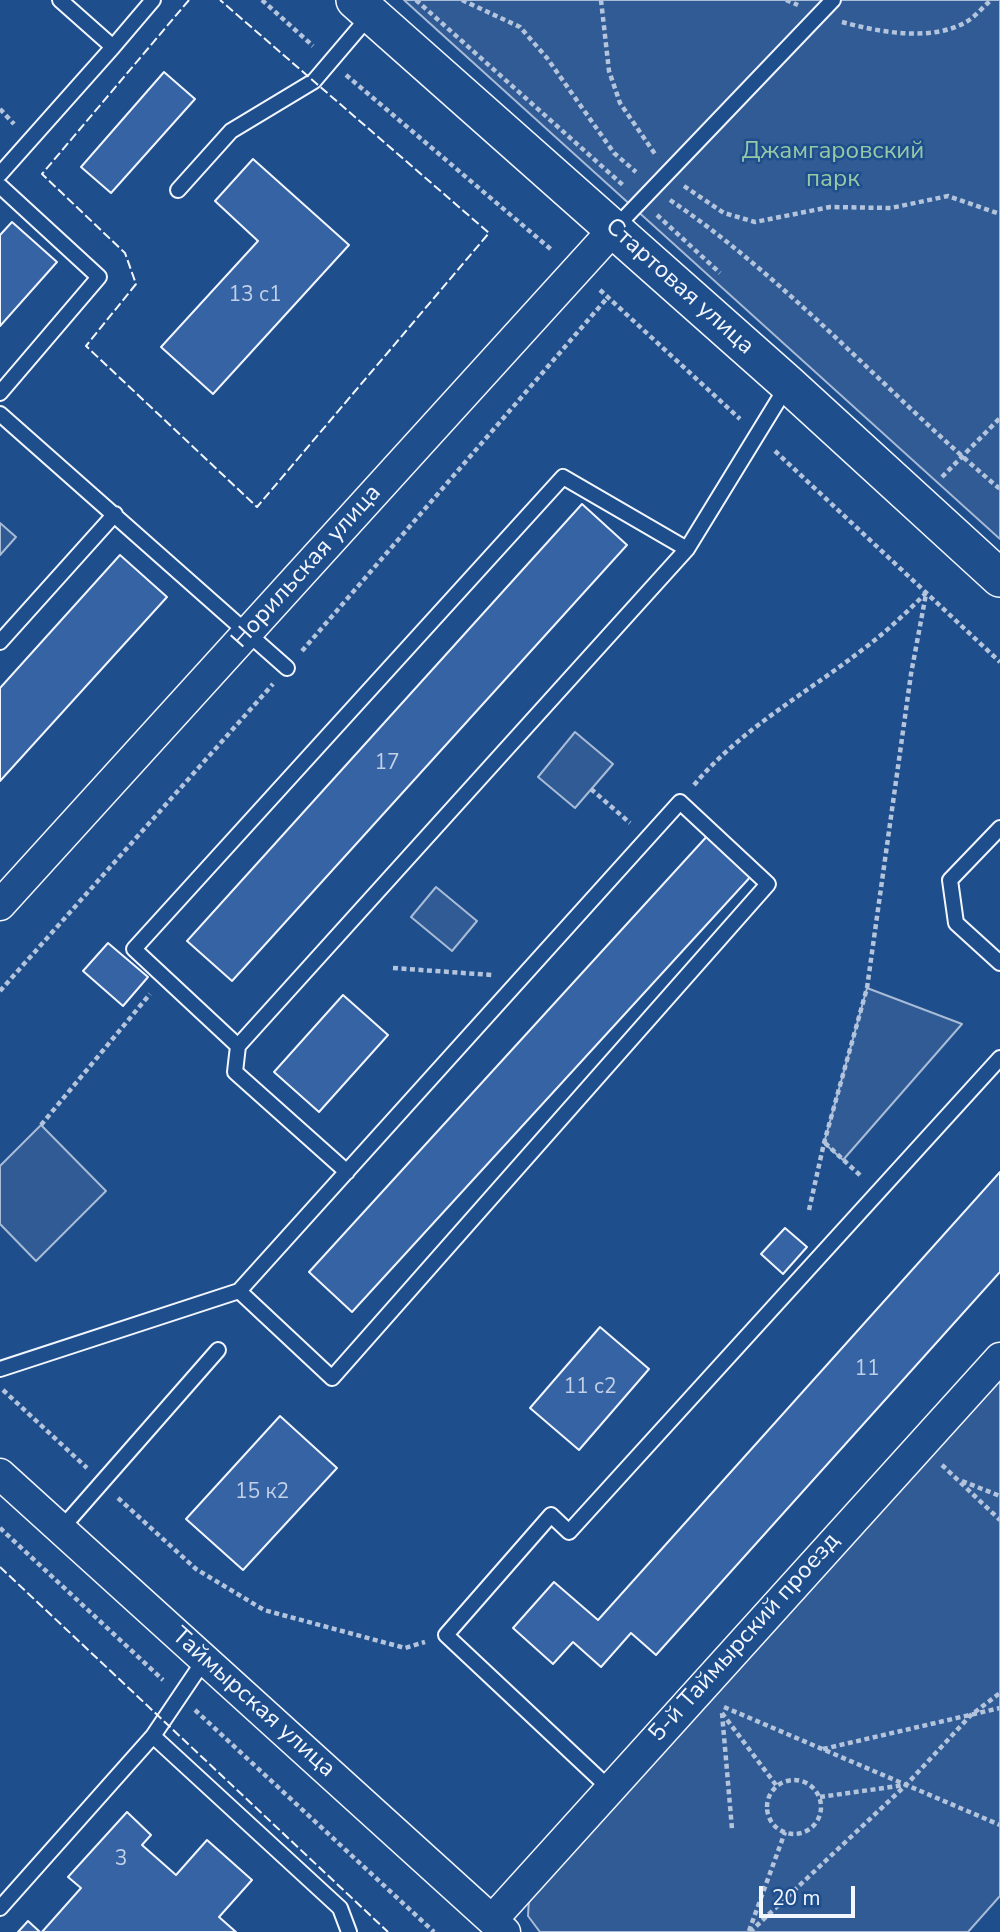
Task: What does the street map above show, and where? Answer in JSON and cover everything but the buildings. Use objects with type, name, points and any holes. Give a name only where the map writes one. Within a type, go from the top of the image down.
[{"type":"street","name":"Стартовая улица","points":[[363,7],[788,384],[1000,578]]},
{"type":"street","name":"Норильская улица","points":[[0,905],[614,229]]},
{"type":"street","name":"5-й Таймырский проезд","points":[[498,1926],[609,1788],[1000,1359]]},
{"type":"street","name":"Таймырская улица","points":[[0,1474],[498,1926]]},
{"type":"lane","points":[[60,0],[113,47]]},
{"type":"lane","points":[[0,174],[153,0]]},
{"type":"lane","points":[[614,229],[833,0]]},
{"type":"lane","points":[[178,190],[231,131],[314,81],[331,61],[363,7]]},
{"type":"lane","points":[[0,186],[99,277],[0,393]]},
{"type":"lane","points":[[347,1172],[235,1072],[238,1046],[687,549],[788,384]]},
{"type":"lane","points":[[0,414],[287,668]]},
{"type":"lane","points":[[238,1046],[134,949],[563,477],[687,549]]},
{"type":"lane","points":[[0,642],[115,514]]},
{"type":"lane","points":[[0,1369],[239,1291],[680,802],[768,884],[332,1378],[239,1291]]},
{"type":"lane","points":[[1000,828],[950,880],[956,923],[1000,963]]},
{"type":"lane","points":[[609,1788],[446,1635],[551,1515],[569,1532],[1000,1058]]},
{"type":"lane","points":[[61,1529],[218,1350]]},
{"type":"lane","points":[[0,1908],[153,1736],[205,1659]]},
{"type":"lane","points":[[153,1736],[340,1908],[349,1932]]},
{"type":"path","points":[[262,0],[608,297],[1000,662]]},
{"type":"path","points":[[462,0],[520,27],[547,58],[614,153],[653,188],[706,224],[760,271],[1000,489]]},
{"type":"path","points":[[601,0],[609,71],[620,103],[668,173],[724,213],[755,222],[830,207],[891,208],[948,196],[1000,214]]},
{"type":"path","points":[[786,0],[820,15],[880,33],[925,34],[966,23],[991,0]]},
{"type":"path","points":[[0,991],[287,668],[608,297]]},
{"type":"path","points":[[942,477],[1000,418]]},
{"type":"path","points":[[680,802],[708,768],[777,708],[861,651],[926,593]]},
{"type":"path","points":[[809,1210],[824,1143],[867,988],[911,674],[926,593]]},
{"type":"path","points":[[591,789],[648,838]]},
{"type":"path","points":[[393,968],[521,979]]},
{"type":"path","points":[[40,1125],[164,977]]},
{"type":"path","points":[[824,1143],[878,1192]]},
{"type":"path","points":[[0,1387],[196,1569],[264,1610],[405,1648],[446,1635]]},
{"type":"path","points":[[921,1445],[1000,1520]]},
{"type":"path","points":[[957,1479],[1000,1496]]},
{"type":"path","points":[[0,1528],[434,1932]]},
{"type":"path","points":[[749,1932],[906,1784],[971,1715],[1000,1693]]},
{"type":"path","points":[[776,1785],[715,1703],[1000,1825]]},
{"type":"path","points":[[822,1749],[1000,1708]]},
{"type":"path","points":[[722,1713],[732,1829]]},
{"type":"path","points":[[800,1780],[808,1783],[820,1797],[821,1807],[815,1824],[799,1834],[785,1832],[773,1825],[766,1808],[770,1792],[776,1785],[783,1781],[800,1780]]},
{"type":"path","points":[[820,1797],[906,1784]]},
{"type":"path","points":[[749,1932],[785,1832]]},
{"type":"shaded area","name":"Джамгаровский парк","points":[[404,0],[1000,0],[1000,539]]},
{"type":"shaded area","points":[[0,523],[16,537],[0,555]]},
{"type":"shaded area","points":[[575,732],[613,764],[575,808],[538,777]]},
{"type":"shaded area","points":[[436,887],[477,921],[452,951],[411,917]]},
{"type":"shaded area","points":[[867,988],[962,1024],[843,1160],[824,1143]]},
{"type":"shaded area","points":[[41,1125],[106,1191],[36,1261],[0,1224],[0,1166]]},
{"type":"shaded area","points":[[1000,1373],[1000,1896],[968,1932],[540,1932],[528,1916],[529,1898]]},
{"type":"fence","points":[[189,0],[42,174],[125,253],[136,284],[86,346],[257,507],[489,233],[220,0]]},
{"type":"fence","points":[[0,1567],[388,1932]]}]
